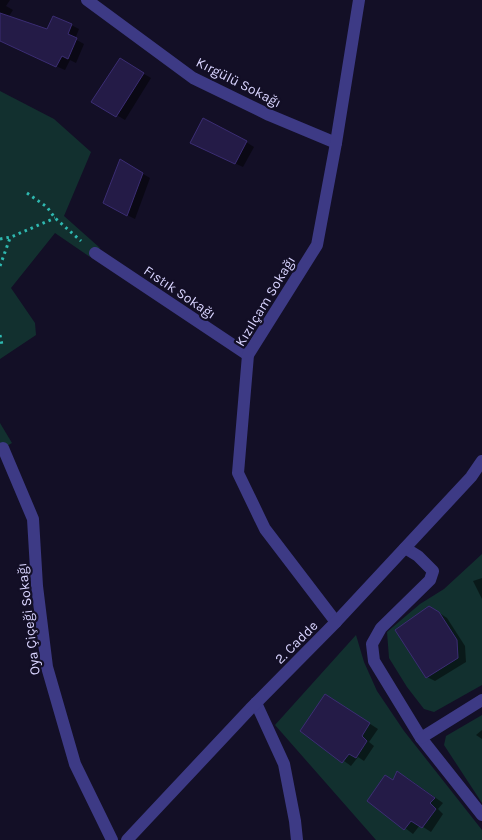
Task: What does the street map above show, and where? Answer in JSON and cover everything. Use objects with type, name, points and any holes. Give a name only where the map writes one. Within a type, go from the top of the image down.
[{"type":"street","name":"Kırgülü Sokağı","points":[[87,0],[193,78],[269,116],[336,144]]},
{"type":"street","name":"Kızılçam Sokağı","points":[[336,622],[265,529],[238,474],[248,355],[317,245],[336,144],[359,0]]},
{"type":"street","name":"Fıstık Sokağı","points":[[95,253],[248,355]]},
{"type":"street","name":"Oya Çiçeği Sokağı","points":[[3,448],[34,519],[37,586],[46,667],[74,764],[112,840]]},
{"type":"street","name":"2. Cadde","points":[[127,840],[256,702],[406,548],[471,477],[482,461]]},
{"type":"street","points":[[406,548],[418,556],[433,572],[430,580],[381,628],[372,644],[374,661],[421,738],[482,815]]},
{"type":"street","points":[[421,738],[482,700]]},
{"type":"street","points":[[256,702],[284,764],[295,821],[296,840]]},
{"type":"path","points":[[27,193],[47,207],[55,218],[95,253]]},
{"type":"path","points":[[0,239],[11,237],[55,218]]},
{"type":"path","points":[[0,266],[11,237]]},
{"type":"path","points":[[0,335],[2,345],[0,347]]},
{"type":"green space","points":[[0,91],[54,119],[91,152],[64,216],[100,248],[90,257],[55,233],[11,288],[35,323],[36,335],[0,359]]},
{"type":"green space","points":[[0,423],[12,443],[0,450]]},
{"type":"green space","points":[[482,554],[482,685],[434,712],[424,709],[407,687],[389,658],[387,632],[420,604],[444,589]]},
{"type":"green space","points":[[356,635],[364,662],[377,691],[404,731],[482,830],[482,840],[376,840],[275,725]]},
{"type":"green space","points":[[482,715],[482,803],[444,745],[446,736]]},
{"type":"building","points":[[0,13],[47,29],[53,16],[72,24],[68,34],[77,38],[68,59],[62,56],[56,67],[0,41]]},
{"type":"building","points":[[120,58],[144,73],[116,117],[91,102]]},
{"type":"building","points":[[203,118],[247,141],[235,164],[190,143]]},
{"type":"building","points":[[120,159],[143,173],[127,216],[103,203]]},
{"type":"building","points":[[429,606],[439,612],[457,640],[458,658],[426,678],[395,630]]},
{"type":"building","points":[[325,694],[370,723],[362,736],[367,741],[356,758],[349,754],[342,763],[300,731]]},
{"type":"building","points":[[397,771],[435,798],[430,803],[436,809],[422,828],[411,821],[404,830],[367,801],[385,775],[393,780]]}]
